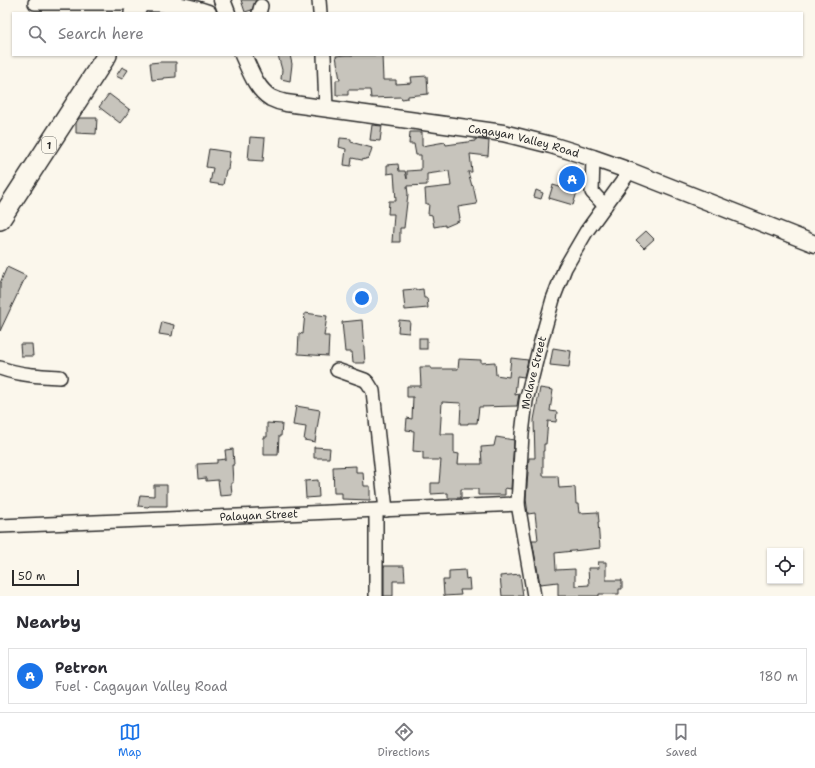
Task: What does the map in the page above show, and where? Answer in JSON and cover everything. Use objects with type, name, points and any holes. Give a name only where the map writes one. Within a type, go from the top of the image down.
[{"type":"highway","name":"1","points":[[0,220],[106,56]]},
{"type":"main road","points":[[222,0],[227,12]]},
{"type":"main road","points":[[138,5],[167,4],[205,12]]},
{"type":"main road","name":"Cagayan Valley Road","points":[[244,56],[256,81],[262,89],[271,98],[286,104],[503,133],[551,145],[630,171],[815,244]]},
{"type":"street","points":[[35,3],[138,5]]},
{"type":"street","points":[[324,56],[326,109]]},
{"type":"street","points":[[593,158],[592,192],[605,206]]},
{"type":"street","name":"Molave Street","points":[[534,596],[518,504],[522,434],[526,401],[553,300],[565,268],[586,232],[630,171]]},
{"type":"street","points":[[0,368],[10,372],[32,376],[60,377]]},
{"type":"street","points":[[337,370],[364,380],[373,391],[381,510],[376,596]]},
{"type":"street","name":"Palayan Street","points":[[0,526],[518,504]]},
{"type":"building","points":[[241,0],[256,0],[252,10],[245,12]]},
{"type":"building","points":[[278,56],[290,56],[292,64],[290,81],[281,79],[282,70]]},
{"type":"building","points":[[336,56],[382,56],[383,80],[396,80],[396,84],[412,83],[411,77],[427,76],[428,94],[408,96],[408,98],[402,99],[401,97],[371,98],[370,90],[348,90],[348,95],[336,95],[336,80],[340,80]]},
{"type":"building","points":[[176,62],[176,77],[152,80],[150,63]]},
{"type":"building","points":[[122,67],[128,70],[122,79],[116,76]]},
{"type":"building","points":[[109,94],[130,110],[120,123],[99,107]]},
{"type":"building","points":[[79,118],[97,118],[96,134],[76,133],[76,123]]},
{"type":"building","points":[[372,125],[382,126],[380,141],[370,140]]},
{"type":"building","points":[[410,132],[422,132],[422,146],[445,142],[446,145],[475,141],[475,139],[489,141],[488,156],[470,154],[472,172],[468,172],[472,186],[473,185],[477,204],[458,207],[460,218],[459,221],[445,227],[445,225],[434,227],[432,215],[428,214],[429,204],[426,204],[425,189],[451,186],[449,171],[427,174],[427,185],[407,186],[408,194],[404,228],[400,228],[400,242],[392,242],[394,214],[388,214],[389,201],[396,201],[394,173],[387,174],[387,165],[398,164],[399,171],[405,171],[407,179],[407,171],[421,170],[421,155],[416,155],[414,144],[409,144]]},
{"type":"building","points":[[250,137],[265,138],[263,161],[248,160]]},
{"type":"building","points":[[340,138],[351,139],[351,142],[372,148],[369,158],[362,160],[352,158],[351,166],[344,165],[346,149],[339,147]]},
{"type":"building","points":[[209,149],[230,152],[228,170],[226,170],[223,185],[210,183],[213,168],[206,167]]},
{"type":"building","points":[[568,170],[580,173],[573,205],[549,198],[553,185],[563,188]]},
{"type":"building","points":[[536,190],[543,193],[541,199],[534,197]]},
{"type":"building","points":[[646,231],[654,239],[644,248],[636,240]]},
{"type":"building","points":[[7,267],[26,276],[0,331],[0,283]]},
{"type":"building","points":[[423,289],[424,298],[427,298],[428,308],[405,310],[403,290]]},
{"type":"building","points":[[305,313],[327,316],[324,336],[329,336],[328,356],[298,354],[299,333],[303,334]]},
{"type":"building","points":[[362,320],[365,363],[353,363],[352,352],[345,352],[342,322]]},
{"type":"building","points":[[399,320],[410,321],[409,333],[398,332]]},
{"type":"building","points":[[162,322],[174,325],[172,336],[159,334]]},
{"type":"building","points":[[419,338],[427,338],[427,349],[419,349]]},
{"type":"building","points":[[20,344],[32,344],[33,356],[21,356]]},
{"type":"building","points":[[553,348],[571,351],[569,367],[550,365]]},
{"type":"building","points":[[511,358],[528,360],[524,377],[517,376],[515,395],[519,394],[517,406],[479,407],[477,423],[460,424],[461,403],[442,402],[440,434],[454,434],[454,453],[459,454],[458,464],[482,464],[481,447],[494,446],[496,437],[514,440],[511,489],[505,488],[505,495],[478,495],[478,489],[461,489],[461,498],[448,498],[448,493],[431,494],[431,483],[439,483],[441,460],[423,460],[423,452],[413,451],[414,431],[406,430],[407,418],[412,419],[413,397],[407,397],[407,386],[421,386],[420,367],[431,367],[431,369],[458,369],[459,359],[481,360],[481,363],[495,362],[496,375],[509,377]]},
{"type":"building","points":[[540,388],[553,390],[550,411],[557,412],[556,422],[548,421],[546,444],[544,444],[543,451],[543,476],[558,476],[559,488],[575,487],[576,504],[578,504],[579,513],[598,512],[599,522],[600,548],[555,553],[556,570],[575,569],[575,586],[589,585],[588,568],[599,568],[598,562],[606,562],[606,580],[622,580],[622,589],[619,589],[619,594],[599,594],[599,596],[558,596],[558,582],[540,584],[532,540],[538,540],[535,513],[528,514],[526,499],[529,458],[535,458],[534,420]]},
{"type":"building","points":[[296,406],[320,410],[315,442],[304,440],[306,427],[293,425]]},
{"type":"building","points":[[267,423],[282,424],[281,436],[279,436],[278,455],[264,455],[264,437],[267,437]]},
{"type":"building","points":[[314,447],[330,448],[329,458],[314,458]]},
{"type":"building","points":[[233,449],[234,465],[232,465],[232,495],[220,496],[218,480],[206,481],[206,478],[198,479],[197,464],[217,463],[217,460],[226,459],[225,450]]},
{"type":"building","points":[[356,466],[356,472],[363,472],[364,486],[370,486],[370,500],[342,499],[342,493],[334,493],[333,467]]},
{"type":"building","points":[[318,480],[319,497],[306,498],[305,481]]},
{"type":"building","points":[[154,485],[167,485],[167,506],[138,506],[140,495],[154,496]]},
{"type":"building","points":[[384,566],[404,566],[405,581],[393,581],[393,596],[384,596]]},
{"type":"building","points":[[465,570],[466,579],[469,578],[470,590],[460,590],[461,595],[444,596],[443,580],[449,580],[449,571]]},
{"type":"building","points":[[520,574],[523,596],[502,596],[500,576]]},
{"type":"place","name":"Petron","points":[[572,179]]}]
